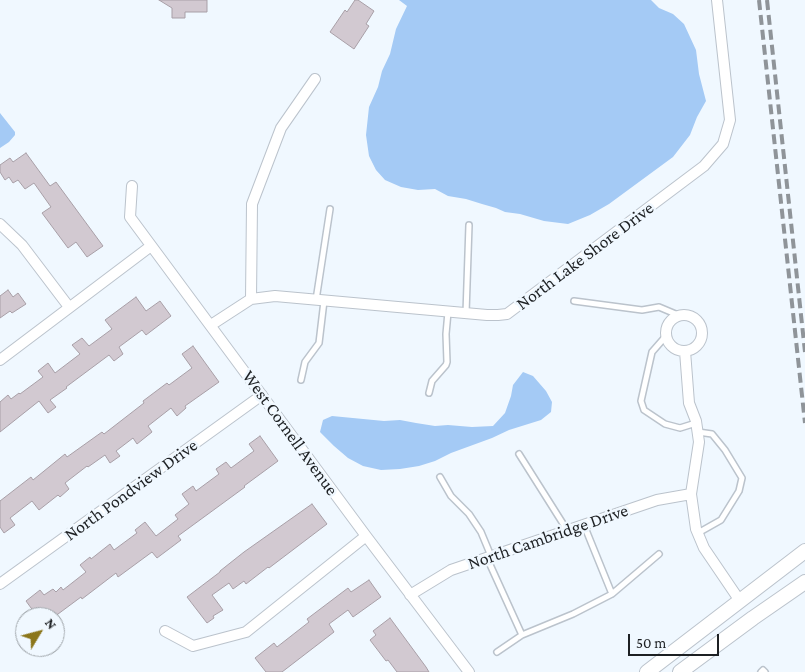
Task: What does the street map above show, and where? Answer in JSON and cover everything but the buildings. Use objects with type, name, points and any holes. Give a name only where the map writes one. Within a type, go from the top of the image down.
[{"type":"main road","points":[[648,672],[805,552]]},
{"type":"main road","points":[[680,672],[805,582]]},
{"type":"street","name":"North Lake Shore Drive","points":[[210,325],[250,299],[274,296],[448,312],[507,314],[704,166],[723,144],[730,120],[717,0]]},
{"type":"street","points":[[250,299],[252,204],[281,128],[315,79]]},
{"type":"street","name":"West Cornell Avenue","points":[[132,186],[130,217],[469,672]]},
{"type":"street","points":[[0,224],[22,245],[69,307]]},
{"type":"street","points":[[0,360],[151,246]]},
{"type":"street","points":[[686,314],[695,318],[702,328],[701,339],[698,344],[685,351],[672,347],[666,336],[666,328],[670,321],[678,315],[686,314]]},
{"type":"street","points":[[685,351],[690,403],[699,442],[691,494],[696,529],[704,548],[740,601]]},
{"type":"street","name":"North Pondview Drive","points":[[0,584],[262,396]]},
{"type":"street","name":"North Cambridge Drive","points":[[410,595],[451,570],[657,500],[691,494]]},
{"type":"street","points":[[165,631],[193,646],[246,632],[366,536]]},
{"type":"lane","points":[[301,380],[305,362],[319,343],[320,300],[330,209]]},
{"type":"lane","points":[[466,313],[469,225]]},
{"type":"lane","points":[[574,301],[642,310],[659,307],[678,315]]},
{"type":"lane","points":[[429,393],[432,381],[447,362],[448,312]]},
{"type":"lane","points":[[666,336],[652,352],[641,401],[644,410],[665,424],[680,428],[697,427],[712,434],[725,450],[742,478],[739,490],[721,520],[697,533]]},
{"type":"lane","points":[[519,454],[567,530]]},
{"type":"lane","points":[[440,477],[451,496],[469,514],[481,532],[489,557],[522,635]]},
{"type":"lane","points":[[584,524],[612,594]]},
{"type":"lane","points":[[497,652],[522,635],[573,614],[612,594],[659,554]]},
{"type":"lane","points":[[761,672],[764,670],[765,672]]},
{"type":"water","points":[[399,0],[651,0],[659,8],[673,14],[684,24],[696,50],[699,74],[706,101],[690,135],[673,157],[609,204],[590,215],[568,224],[544,221],[505,212],[466,199],[448,196],[435,189],[418,190],[401,187],[385,180],[376,170],[369,156],[366,135],[369,107],[390,54],[396,29],[407,6]]},
{"type":"water","points":[[0,113],[15,132],[15,135],[0,148]]},
{"type":"water","points":[[523,372],[533,376],[546,391],[552,402],[551,412],[541,420],[509,430],[419,466],[381,470],[363,466],[348,458],[320,432],[323,420],[332,416],[384,421],[400,420],[435,426],[493,426],[505,413],[513,385]]},
{"type":"railway","points":[[759,0],[805,423]]},
{"type":"railway","points":[[767,0],[805,352]]}]
